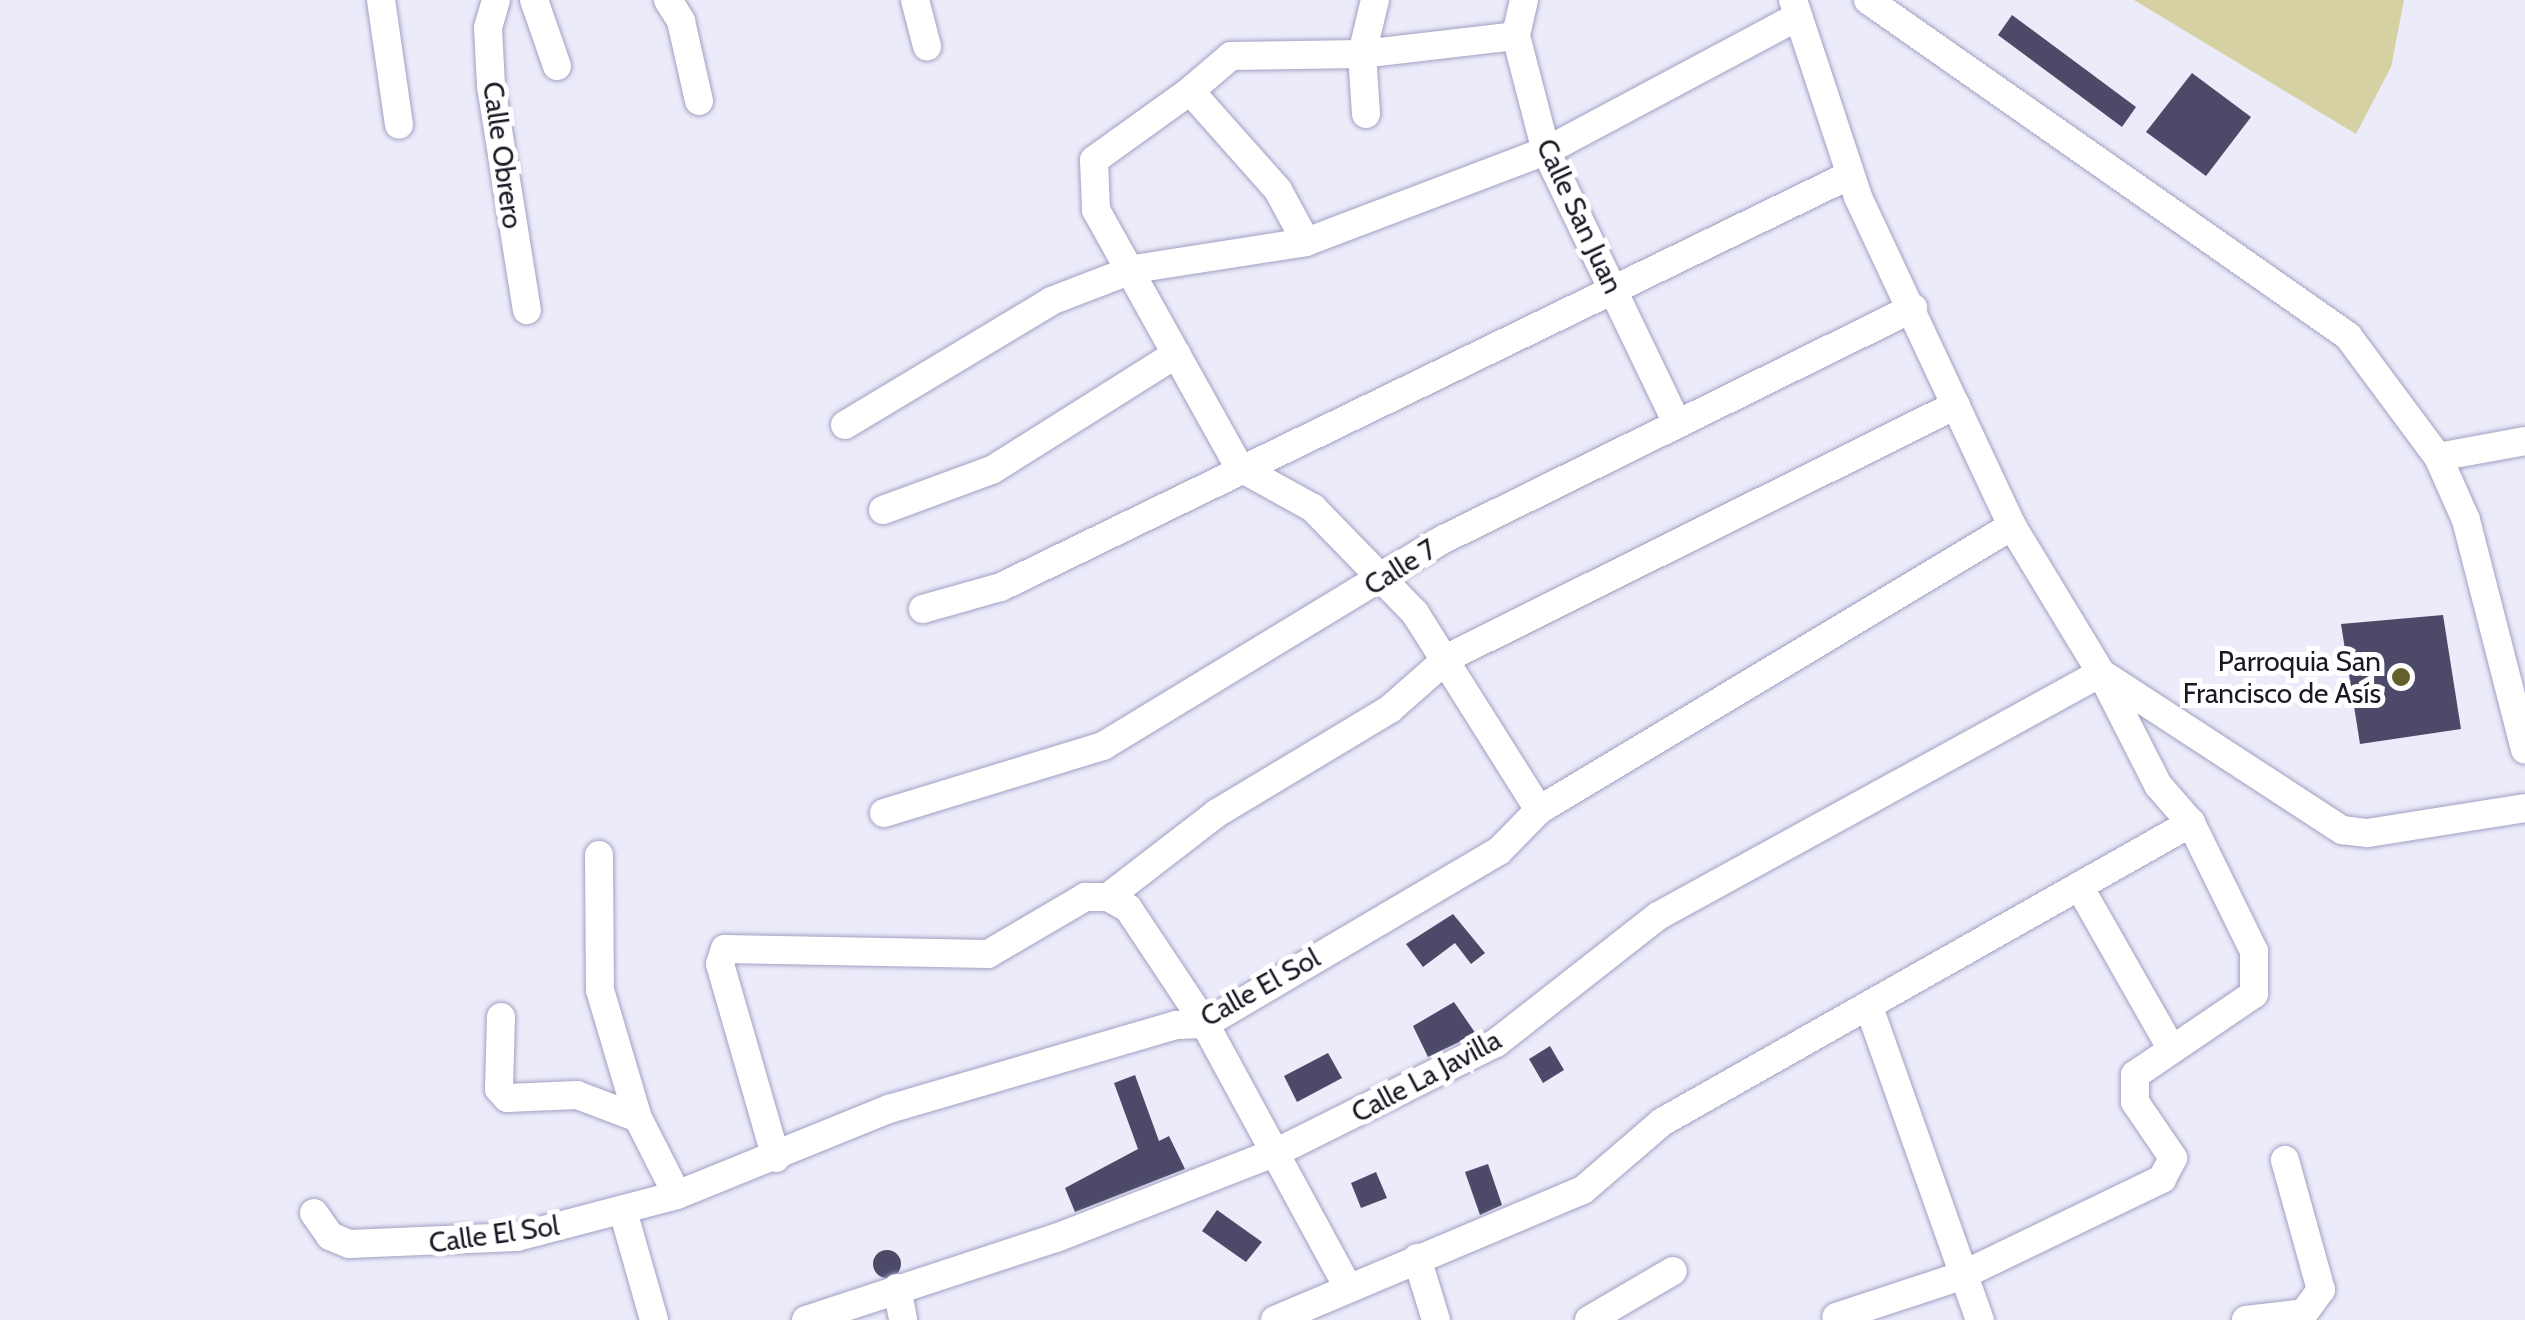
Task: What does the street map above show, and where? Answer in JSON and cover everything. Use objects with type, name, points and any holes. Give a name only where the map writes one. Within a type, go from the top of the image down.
[{"type":"street","points":[[381,0],[399,125]]},
{"type":"street","name":"Calle Obrero","points":[[496,0],[488,28],[491,86],[527,310]]},
{"type":"street","points":[[534,0],[557,66]]},
{"type":"street","points":[[668,0],[682,21],[699,101]]},
{"type":"street","points":[[915,0],[927,46]]},
{"type":"street","points":[[1366,114],[1362,54],[1375,0]]},
{"type":"street","name":"Calle San Juan","points":[[1524,0],[1516,36],[1546,151],[1677,422]]},
{"type":"street","points":[[1868,0],[2348,336],[2438,457],[2478,550],[2525,750]]},
{"type":"street","points":[[845,425],[1051,300],[1134,269],[1306,242],[1546,151],[1794,9],[1850,175],[2012,526],[2101,672],[2158,785],[2190,823],[2254,951],[2258,978],[2245,1006],[2144,1063],[2133,1088],[2173,1158],[2170,1170],[1958,1277],[1836,1317]]},
{"type":"street","points":[[1516,36],[1362,54],[1231,56],[1190,91],[1094,160],[1096,210],[1134,269],[1176,354],[1240,467],[1313,508],[1382,579],[1449,657],[1539,810]]},
{"type":"street","points":[[1190,91],[1278,190],[1306,242]]},
{"type":"street","points":[[923,609],[1000,587],[1240,467],[1850,175]]},
{"type":"street","name":"Calle 7","points":[[884,813],[1103,746],[1444,540],[1913,308]]},
{"type":"street","points":[[883,510],[992,470],[1176,354]]},
{"type":"street","points":[[1108,897],[1217,813],[1390,709],[1449,657],[1956,405]]},
{"type":"street","points":[[2438,457],[2525,441]]},
{"type":"street","name":"Calle El Sol","points":[[314,1213],[330,1236],[349,1244],[394,1246],[517,1237],[677,1195],[889,1109],[1204,1024],[1499,852],[1539,810],[2012,526]]},
{"type":"street","points":[[2101,672],[2342,830],[2368,833],[2525,808]]},
{"type":"street","name":"Calle La Javilla","points":[[806,1320],[1056,1238],[1277,1152],[1496,1043],[1658,916],[2101,672]]},
{"type":"street","points":[[1275,1320],[1583,1190],[1662,1122],[2190,823]]},
{"type":"street","points":[[599,855],[600,990],[638,1118],[677,1195]]},
{"type":"street","points":[[2079,886],[2171,1048]]},
{"type":"street","points":[[776,1158],[720,964],[725,948],[988,954],[1084,897],[1108,897],[1128,908],[1204,1024],[1348,1287]]},
{"type":"street","points":[[1868,1007],[1958,1277],[1980,1320]]},
{"type":"street","points":[[502,1017],[499,1089],[507,1098],[577,1095],[638,1118]]},
{"type":"street","points":[[2246,1320],[2304,1313],[2321,1290],[2284,1160]]},
{"type":"street","points":[[622,1211],[654,1320]]},
{"type":"street","points":[[1417,1258],[1436,1320]]},
{"type":"street","points":[[1590,1320],[1629,1310],[1672,1270]]},
{"type":"street","points":[[896,1288],[903,1320]]},
{"type":"shaded area","points":[[2134,0],[2404,0],[2391,67],[2356,134]]},
{"type":"building","points":[[2012,15],[2136,107],[2122,127],[1998,35]]},
{"type":"building","points":[[2192,73],[2251,117],[2206,176],[2146,132]]},
{"type":"building","name":"Parroquia San Francisco de Asís","points":[[2443,615],[2461,729],[2360,744],[2341,624]]},
{"type":"building","points":[[1453,914],[1485,953],[1471,964],[1455,943],[1423,967],[1406,944]]},
{"type":"building","points":[[1454,1002],[1476,1034],[1428,1057],[1413,1026]]},
{"type":"building","points":[[1550,1046],[1564,1070],[1543,1083],[1529,1059]]},
{"type":"building","points":[[1328,1053],[1342,1078],[1297,1102],[1284,1076]]},
{"type":"building","points":[[1135,1075],[1159,1141],[1169,1136],[1185,1169],[1075,1212],[1065,1188],[1138,1149],[1114,1083]]},
{"type":"building","points":[[1488,1164],[1502,1205],[1480,1215],[1465,1172]]},
{"type":"building","points":[[1376,1172],[1387,1198],[1361,1208],[1351,1183]]},
{"type":"building","points":[[1217,1210],[1262,1242],[1246,1262],[1202,1231]]},
{"type":"building","points":[[887,1250],[897,1254],[901,1264],[897,1274],[887,1278],[877,1274],[873,1264],[877,1254]]},
{"type":"place","name":"Parroquia San Francisco de Asís","points":[[2401,677]]}]
